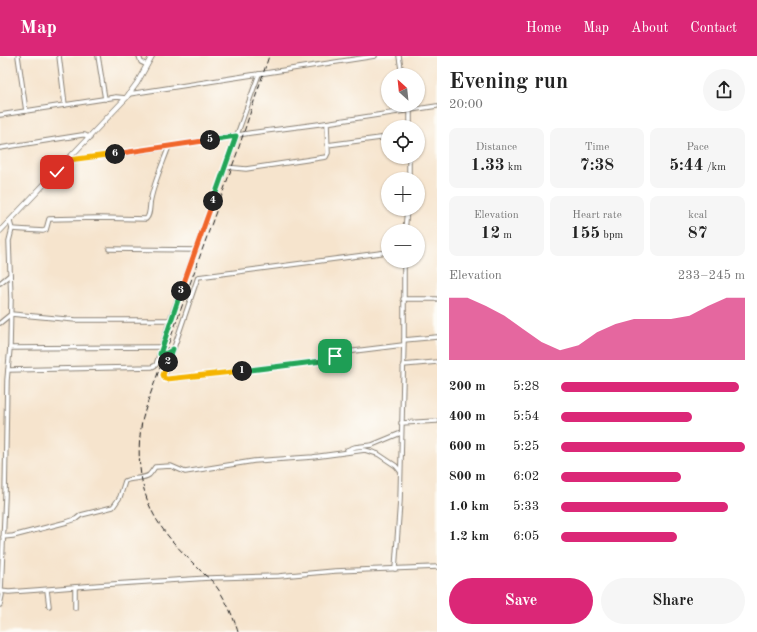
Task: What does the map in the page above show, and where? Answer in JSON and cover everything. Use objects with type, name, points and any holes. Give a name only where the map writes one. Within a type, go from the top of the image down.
[{"type":"street","points":[[18,56],[26,111]]},
{"type":"street","points":[[58,56],[65,105]]},
{"type":"street","points":[[98,56],[105,99]]},
{"type":"street","points":[[139,56],[141,62],[147,65]]},
{"type":"street","points":[[0,232],[128,96],[152,56]]},
{"type":"street","points":[[0,115],[375,56]]},
{"type":"street","points":[[399,56],[401,68]]},
{"type":"street","points":[[8,370],[152,368],[156,365],[170,320],[259,74]]},
{"type":"street","points":[[425,108],[437,106]]},
{"type":"street","points":[[69,160],[397,112]]},
{"type":"street","points":[[225,167],[242,169],[323,158],[327,156],[327,123]]},
{"type":"street","points":[[0,148],[82,135],[90,138]]},
{"type":"street","points":[[327,145],[381,138]]},
{"type":"street","points":[[12,229],[43,232],[46,230],[49,219],[146,219],[148,217],[152,194],[170,146]]},
{"type":"street","points":[[0,605],[2,595],[0,591],[11,314],[9,241],[12,229],[10,222]]},
{"type":"street","points":[[109,249],[196,250]]},
{"type":"street","points":[[381,253],[200,276],[196,280],[163,375],[165,379],[205,376],[334,359],[338,353],[403,345]]},
{"type":"street","points":[[395,569],[400,501],[404,340],[404,268]]},
{"type":"street","points":[[0,283],[10,275]]},
{"type":"street","points":[[403,299],[437,298]]},
{"type":"street","points":[[0,323],[11,314],[70,319],[170,320]]},
{"type":"street","points":[[404,340],[437,337]]},
{"type":"street","points":[[10,348],[162,347]]},
{"type":"street","points":[[160,354],[165,354],[173,349]]},
{"type":"street","points":[[403,365],[437,362]]},
{"type":"street","points":[[401,423],[437,420]]},
{"type":"street","points":[[343,452],[355,447],[372,445],[401,433]]},
{"type":"street","points":[[3,537],[13,536],[67,522],[76,519],[81,515],[110,509],[120,497],[124,481],[146,477],[155,467],[171,466],[185,472],[254,461],[313,457],[365,450],[387,460],[400,470]]},
{"type":"street","points":[[0,485],[5,483]]},
{"type":"street","points":[[0,591],[47,590],[210,578],[279,576],[437,567]]},
{"type":"street","points":[[75,588],[75,608]]},
{"type":"street","points":[[47,590],[49,606]]},
{"type":"railway","points":[[238,632],[233,617],[216,586],[175,545],[160,525],[148,503],[144,491],[139,453],[142,420],[149,398],[237,153],[269,56]]},
{"type":"route","points":[[57,172],[69,160],[141,151],[236,136],[205,226],[170,320],[160,354],[165,354],[173,349],[163,375],[165,379],[167,379],[214,374],[330,360],[334,359],[335,356]]}]
